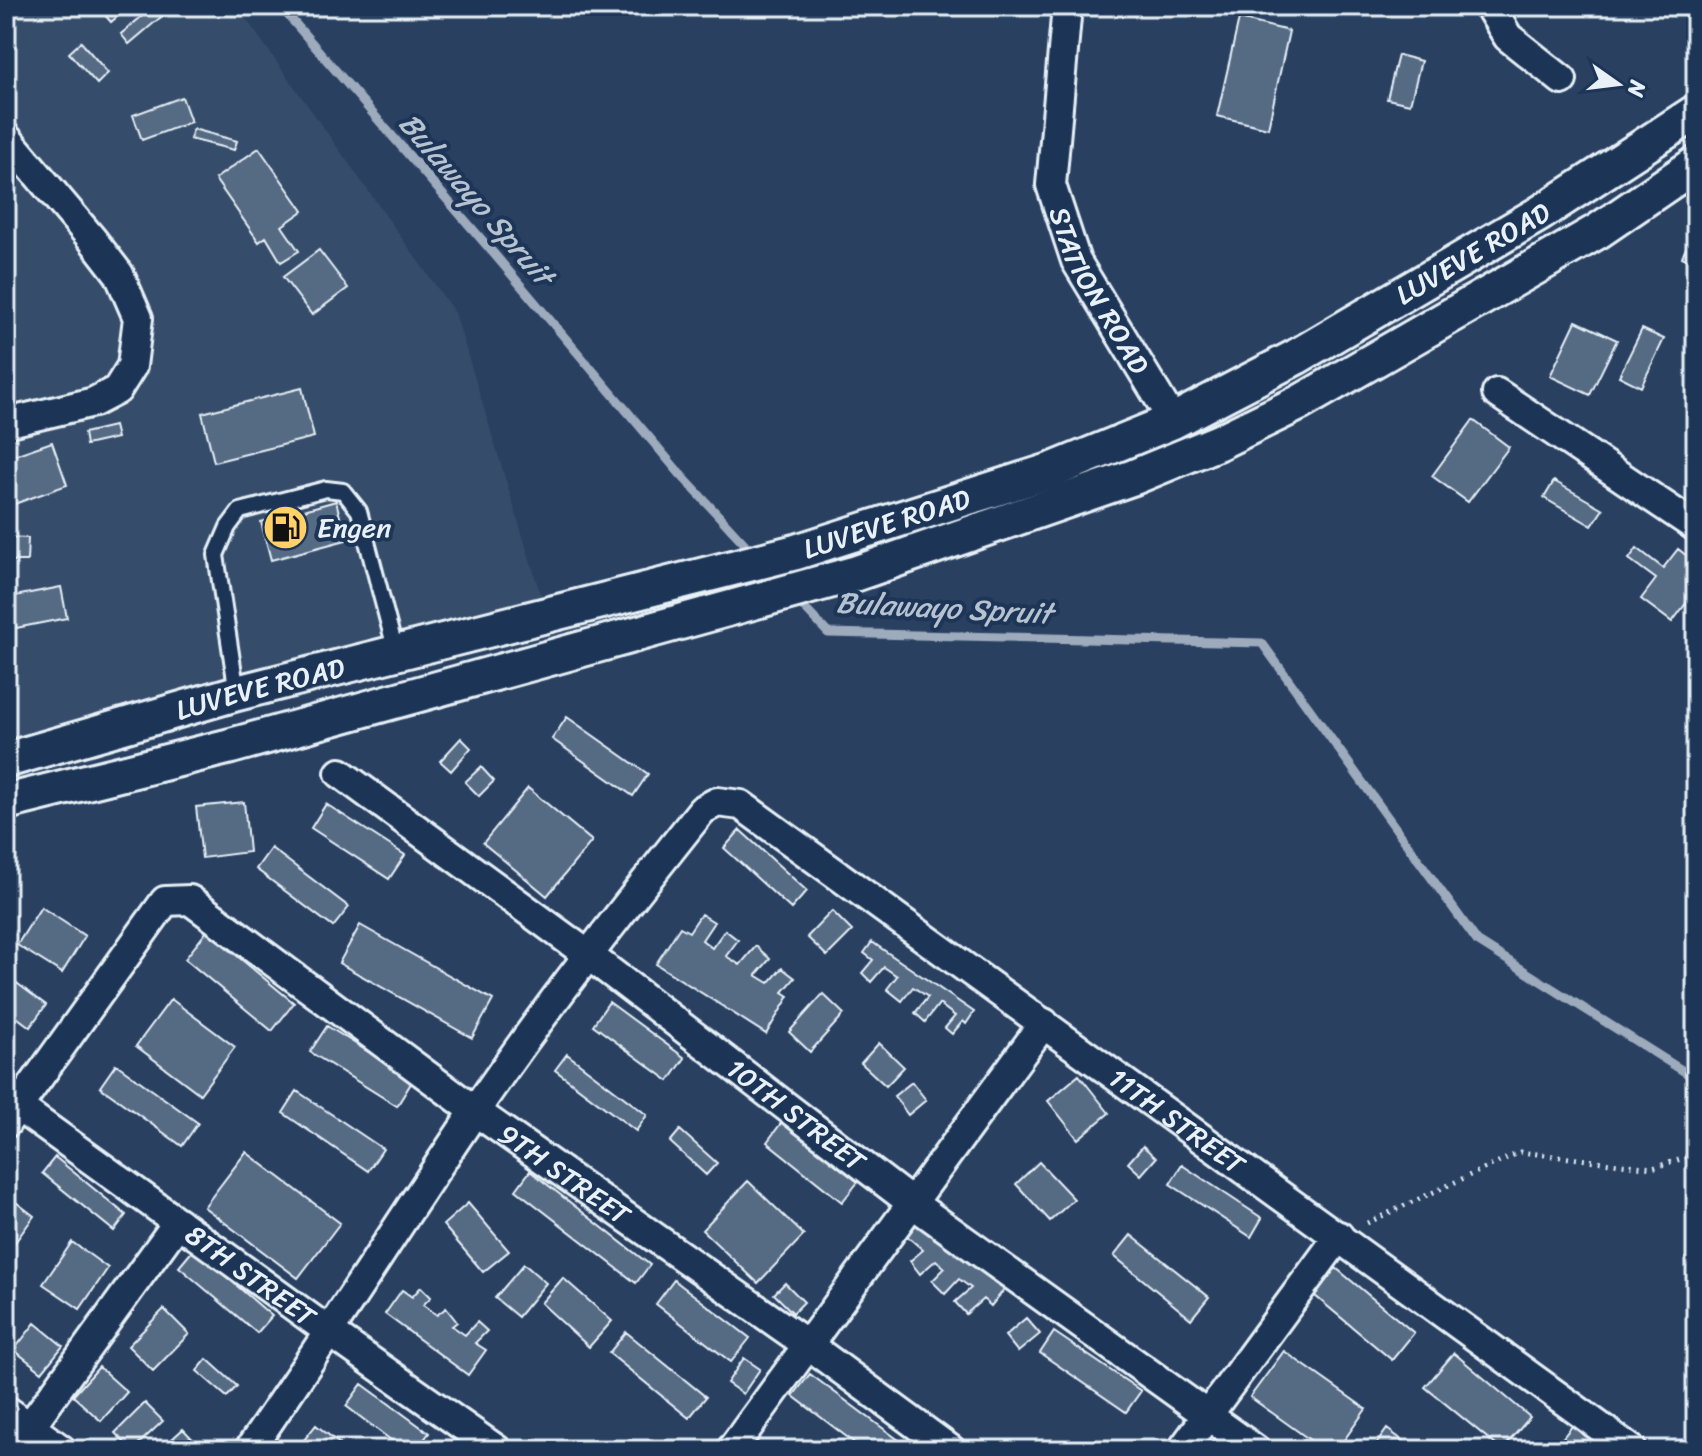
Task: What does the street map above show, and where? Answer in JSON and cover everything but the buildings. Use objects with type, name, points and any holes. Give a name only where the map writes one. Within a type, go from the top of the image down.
[{"type":"street","name":"STATION ROAD","points":[[1067,6],[1051,185],[1076,261],[1173,421]]},
{"type":"street","points":[[1489,6],[1508,37],[1562,80]]},
{"type":"street","name":"LUVEVE ROAD","points":[[6,760],[237,693],[796,552],[1053,470],[1173,421],[1296,357],[1525,222],[1696,112]]},
{"type":"street","points":[[6,137],[119,274],[138,318],[132,366],[117,390],[94,402],[6,423]]},
{"type":"street","name":"LUVEVE ROAD","points":[[6,802],[218,750],[734,609],[854,574],[1134,477],[1232,436],[1301,402],[1598,231],[1696,164]]},
{"type":"street","points":[[1497,393],[1696,527]]},
{"type":"street","name":"10TH STREET","points":[[340,773],[587,954],[912,1203],[1256,1450]]},
{"type":"street","name":"11TH STREET","points":[[587,954],[702,810],[717,802],[741,805],[1632,1450]]},
{"type":"street","name":"9TH STREET","points":[[10,1109],[165,901],[190,900],[475,1111],[808,1345],[951,1450]]},
{"type":"street","points":[[249,1450],[331,1333],[475,1111],[587,954]]},
{"type":"street","points":[[731,1450],[1044,1023]]},
{"type":"street","name":"8TH STREET","points":[[10,1109],[178,1222],[497,1450]]},
{"type":"street","points":[[21,1438],[178,1222]]},
{"type":"street","points":[[1182,1450],[1339,1236]]},
{"type":"street","points":[[6,1410],[21,1438],[62,1450]]},
{"type":"lane","points":[[237,693],[216,555],[228,527],[240,511],[326,489],[343,491],[359,511],[397,653]]},
{"type":"path","points":[[1339,1236],[1520,1152],[1653,1168],[1696,1154]]},
{"type":"shaded area","points":[[6,6],[237,6],[455,313],[544,606],[6,744]]},
{"type":"waterway","name":"Bulawayo Spruit","points":[[280,6],[681,475],[754,554]]},
{"type":"waterway","name":"Bulawayo Spruit","points":[[794,597],[828,633],[1262,643],[1477,941],[1696,1079]]},
{"type":"place","name":"Engen","points":[[286,527]]}]
